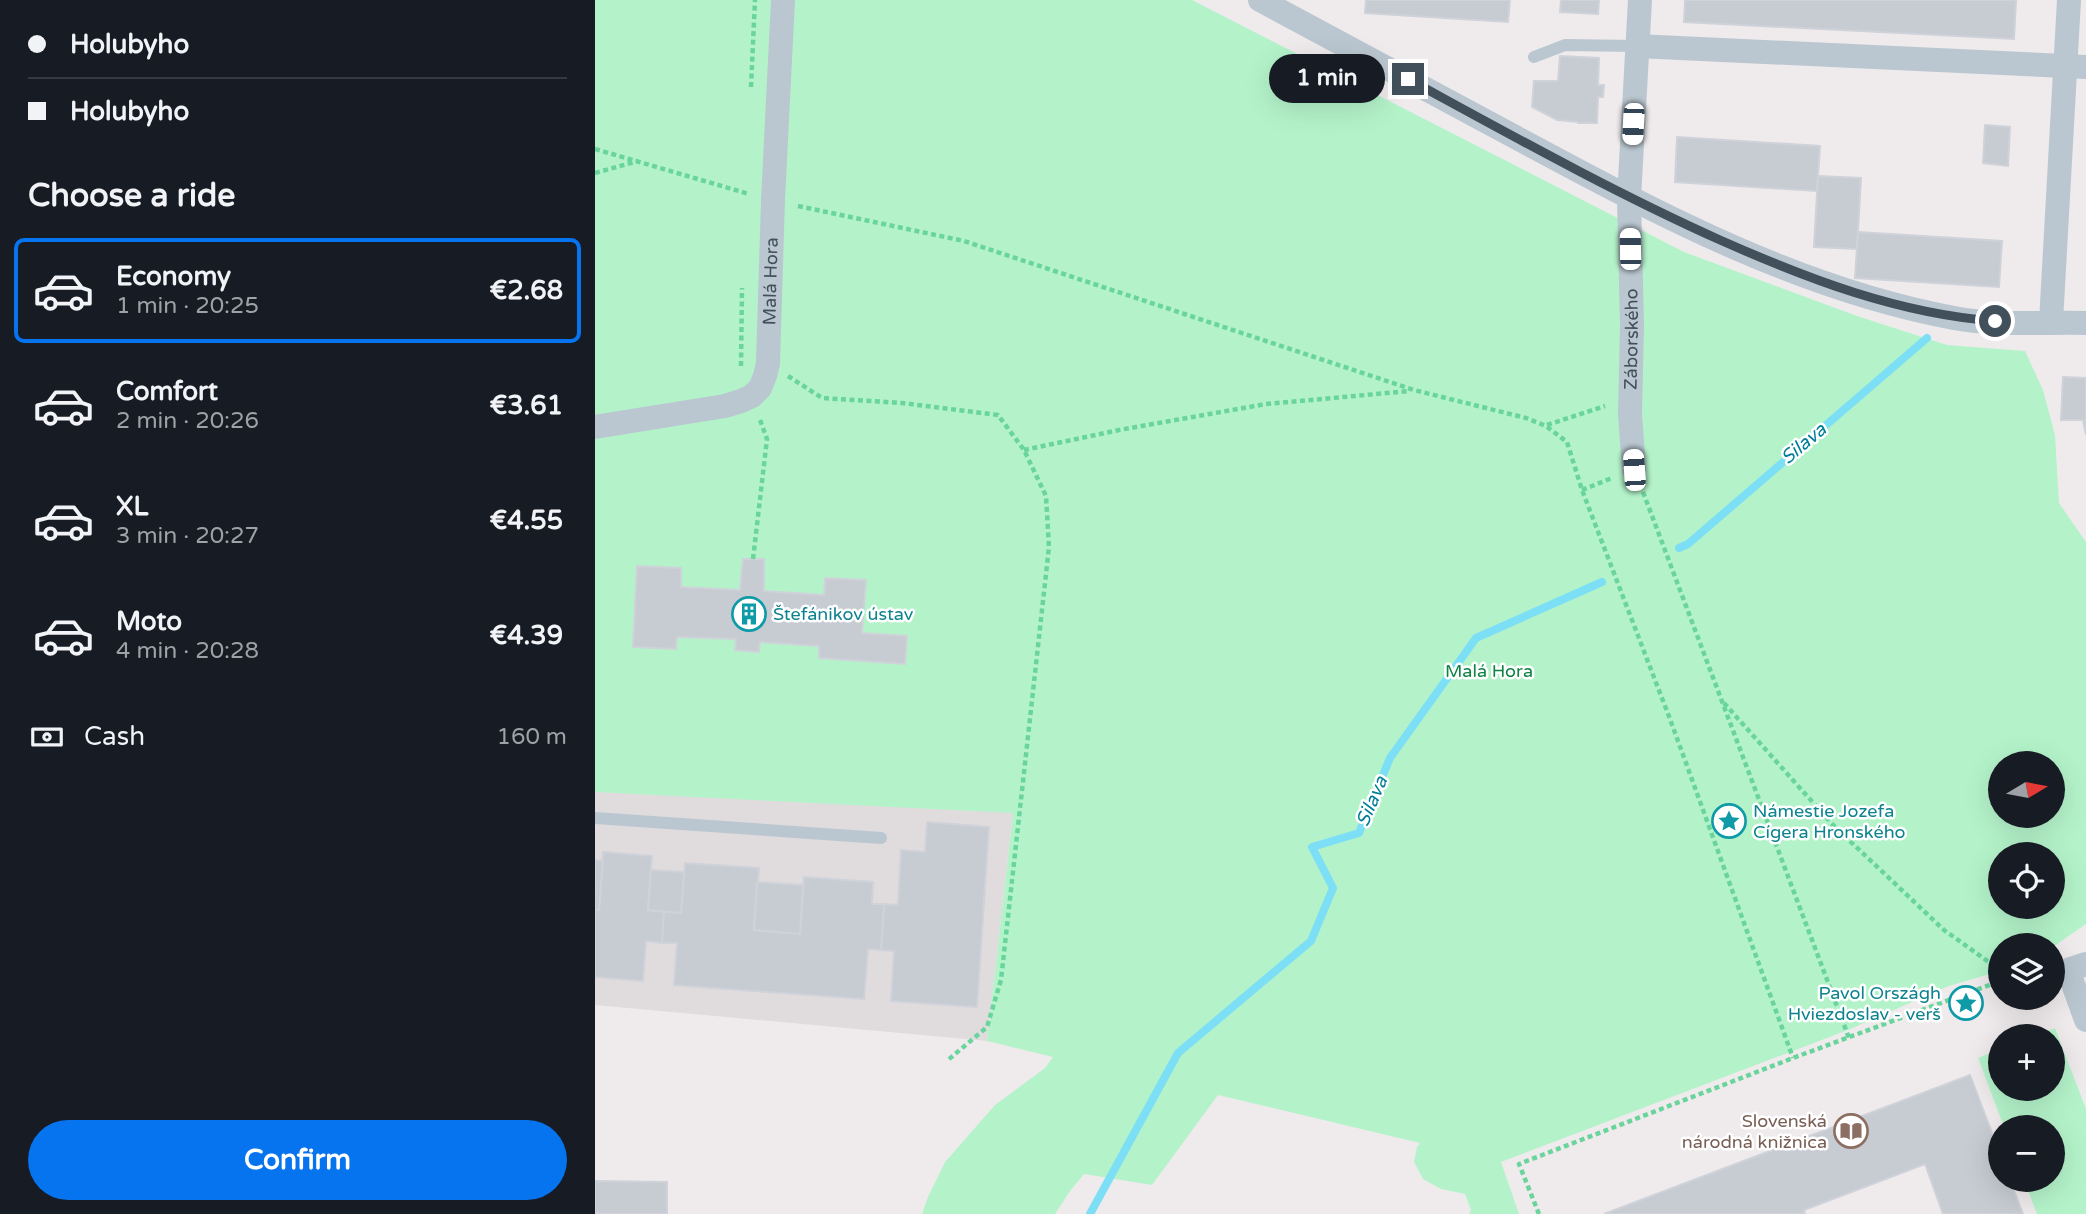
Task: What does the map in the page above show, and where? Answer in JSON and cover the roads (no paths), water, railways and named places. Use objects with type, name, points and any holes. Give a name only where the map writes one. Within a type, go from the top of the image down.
[{"type":"street","name":"Malá Hora","points":[[595,427],[725,406],[752,396],[760,388],[768,363],[783,0]]},
{"type":"street","points":[[1260,0],[1629,198],[1769,262],[1909,309],[1958,318],[1995,321],[2086,323]]},
{"type":"street","name":"Záborského","points":[[1634,470],[1629,198],[1640,0]]},
{"type":"street","points":[[2052,322],[2075,66],[2069,0]]},
{"type":"street","points":[[1637,46],[2075,66]]},
{"type":"street","points":[[2086,964],[2068,970],[2086,1020]]},
{"type":"lane","points":[[1534,57],[1565,45],[1637,46]]},
{"type":"lane","points":[[595,818],[881,838]]},
{"type":"waterway","name":"Silava","points":[[1679,548],[1688,544],[1927,338]]},
{"type":"waterway","name":"Silava","points":[[1090,1214],[1178,1053],[1311,941],[1333,888],[1312,847],[1359,833],[1390,758],[1476,638],[1602,582]]},
{"type":"place","name":"Štefánikov ústav","points":[[749,614]]},
{"type":"place","name":"Námestie Jozefa Cígera Hronského","points":[[1729,821]]},
{"type":"place","name":"Pavol Országh Hviezdoslav - verš","points":[[1966,1003]]},
{"type":"place","name":"Slovenská národná knižnica","points":[[1851,1131]]}]
